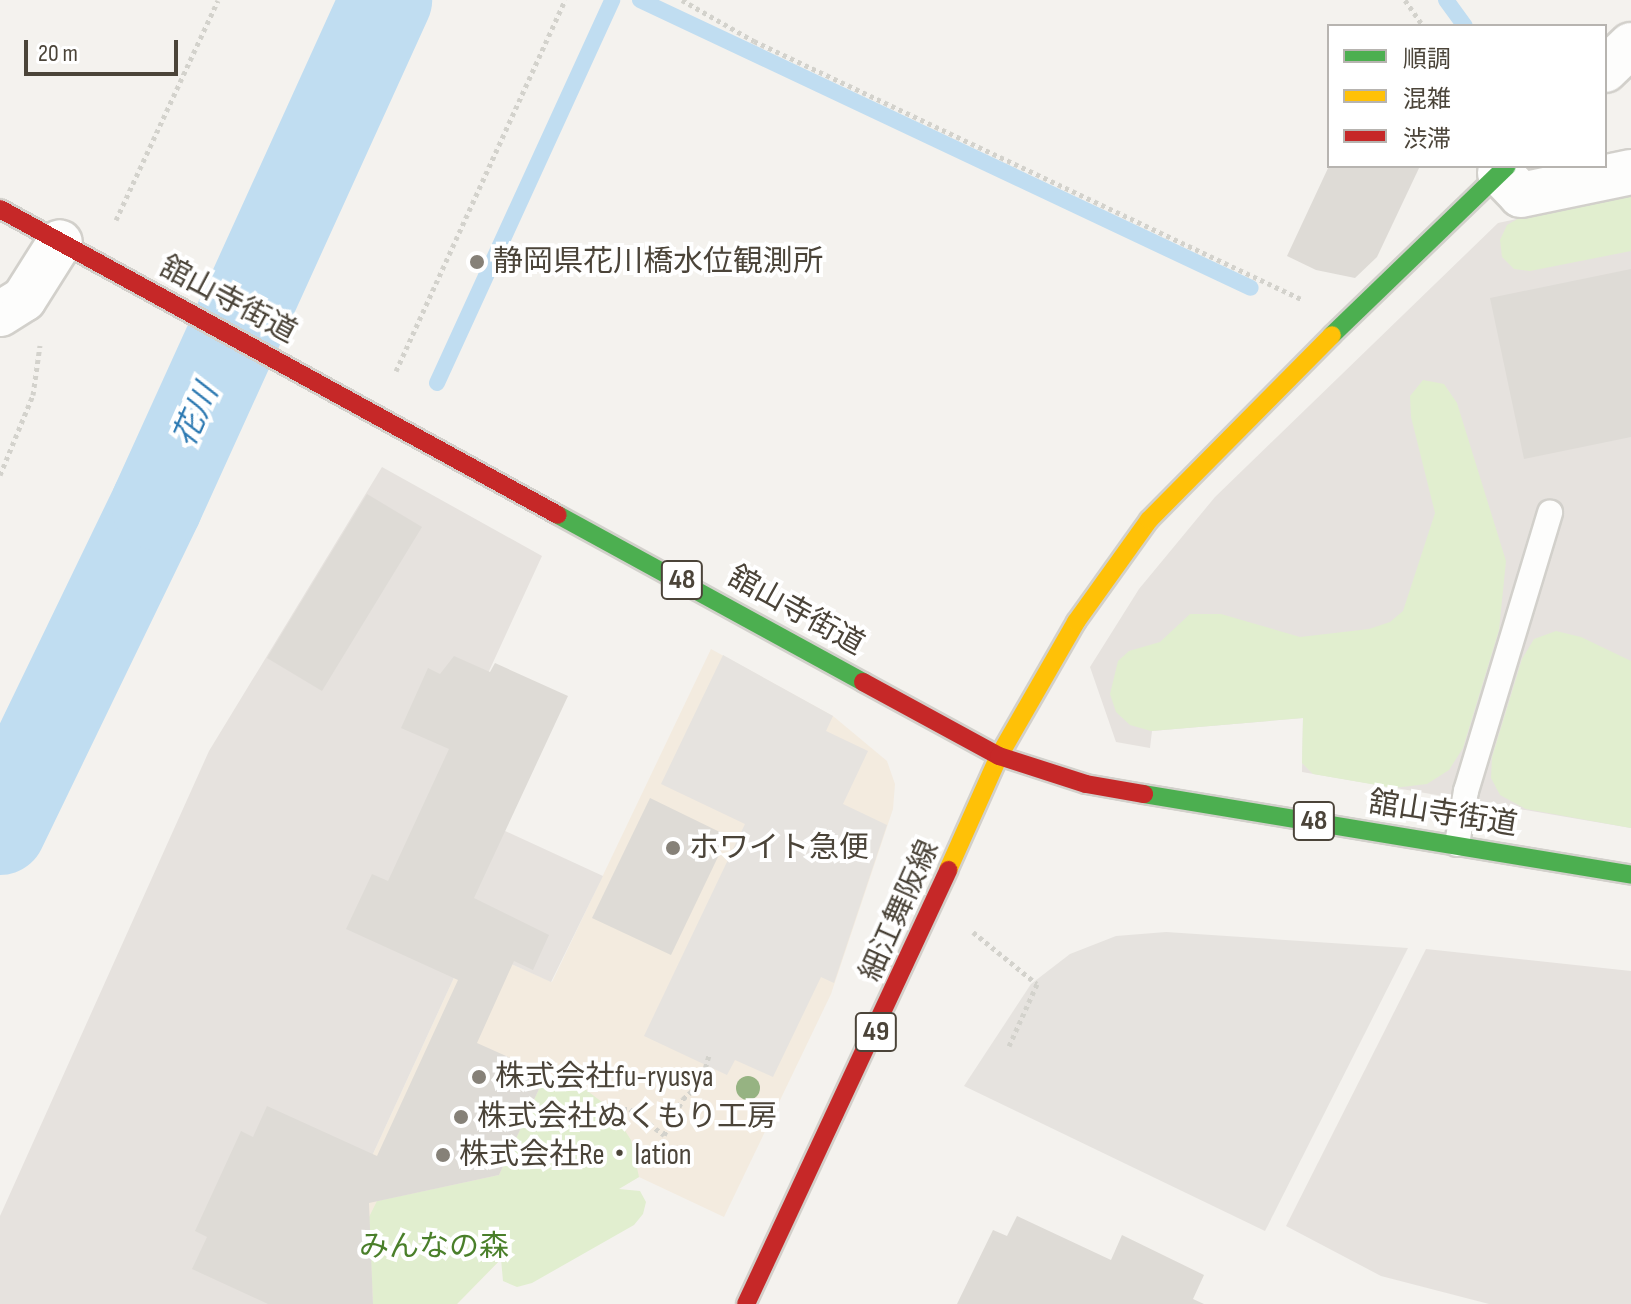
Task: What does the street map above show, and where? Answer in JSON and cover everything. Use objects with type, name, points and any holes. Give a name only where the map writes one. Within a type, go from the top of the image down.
[{"type":"main road","name":"細江舞阪線","points":[[746,1304],[884,1016],[999,756],[1076,622],[1149,520],[1504,170]]},
{"type":"main road","name":"舘山寺街道","points":[[0,209],[371,409],[999,756],[1086,784],[1631,875]]},
{"type":"street","points":[[1607,68],[1631,45]]},
{"type":"street","points":[[1504,170],[1521,195],[1631,172]]},
{"type":"street","points":[[12,307],[87,256]]},
{"type":"lane","points":[[1457,844],[1466,791],[1550,512]]},
{"type":"path","points":[[87,256],[218,0]]},
{"type":"path","points":[[371,409],[565,0]]},
{"type":"path","points":[[682,0],[754,41],[1348,321]]},
{"type":"path","points":[[1405,0],[1422,24]]},
{"type":"path","points":[[0,475],[33,395],[41,346],[12,307]]},
{"type":"path","points":[[960,922],[1037,984],[1009,1046]]},
{"type":"path","points":[[599,1111],[630,1109],[664,1135],[683,1099],[701,1083],[709,1055]]},
{"type":"shaded area","points":[[1631,195],[1631,828],[1302,772],[1303,718],[1152,731],[1150,748],[1116,742],[1090,667],[1139,589],[1215,497],[1498,223]]},
{"type":"shaded area","points":[[382,467],[542,556],[431,797],[603,876],[551,982],[469,945],[304,1304],[0,1304],[0,1216],[209,751]]},
{"type":"shaded area","points":[[711,649],[833,716],[887,761],[895,784],[893,809],[831,994],[724,1217],[639,1177],[512,1248],[457,1304],[304,1304],[469,945],[552,982]]},
{"type":"shaded area","points":[[723,655],[833,716],[826,731],[868,751],[843,804],[887,825],[834,983],[821,977],[773,1077],[735,1060],[727,1075],[644,1036],[745,824],[661,784]]},
{"type":"shaded area","points":[[1166,932],[1408,948],[1265,1231],[964,1086],[1031,984],[1070,954],[1116,936]]},
{"type":"shaded area","points":[[1426,949],[1631,971],[1631,1304],[1489,1304],[1381,1276],[1286,1226]]},
{"type":"green space","points":[[1631,195],[1631,251],[1530,271],[1514,269],[1502,257],[1500,240],[1507,225],[1521,217]]},
{"type":"green space","points":[[1423,380],[1444,384],[1457,403],[1506,561],[1499,630],[1463,748],[1449,770],[1427,784],[1394,788],[1313,774],[1302,763],[1303,718],[1151,731],[1130,725],[1116,712],[1110,694],[1118,661],[1129,651],[1160,642],[1190,614],[1221,614],[1300,637],[1369,629],[1390,622],[1403,611],[1435,513],[1411,417],[1410,396]]},
{"type":"green space","points":[[1556,631],[1581,637],[1631,661],[1631,828],[1526,809],[1500,795],[1491,778],[1492,757],[1522,659],[1534,639]]},
{"type":"green space","name":"みんなの森","points":[[546,1074],[581,1086],[611,1109],[631,1140],[639,1177],[619,1189],[640,1191],[646,1202],[643,1214],[634,1225],[532,1283],[517,1287],[503,1281],[501,1259],[457,1304],[373,1304],[369,1217],[377,1201],[499,1175]]},
{"type":"building","points":[[1328,168],[1419,168],[1377,257],[1355,278],[1316,270],[1287,256]]},
{"type":"building","points":[[1631,269],[1631,437],[1524,459],[1490,298]]},
{"type":"building","points":[[367,494],[422,527],[322,691],[267,658]]},
{"type":"building","points":[[454,656],[490,672],[495,663],[568,696],[474,898],[549,935],[533,970],[514,961],[477,1043],[546,1074],[499,1175],[369,1203],[373,1304],[268,1304],[192,1269],[207,1237],[195,1231],[241,1131],[253,1137],[267,1106],[377,1156],[458,980],[346,929],[372,874],[388,881],[449,749],[401,728],[428,668],[440,674]]},
{"type":"building","points":[[650,798],[728,836],[671,955],[592,918]]},
{"type":"building","points":[[1017,1216],[1111,1260],[1122,1235],[1204,1275],[1193,1299],[1204,1304],[957,1304],[993,1230],[1007,1236]]},
{"type":"waterway","name":"花川","points":[[0,829],[157,504],[386,0]]},
{"type":"waterway","points":[[437,383],[612,0]]},
{"type":"waterway","points":[[640,0],[1251,288]]},
{"type":"waterway","points":[[1446,0],[1464,24]]},
{"type":"traffic: fast","points":[[1332,335],[1505,168]]},
{"type":"traffic: fast","points":[[558,515],[863,682]]},
{"type":"traffic: fast","points":[[1144,794],[1631,875]]},
{"type":"traffic: slow","points":[[999,756],[1076,622],[1149,520],[1332,335]]},
{"type":"traffic: slow","points":[[948,870],[999,756]]},
{"type":"traffic: jam","points":[[0,209],[558,515]]},
{"type":"traffic: jam","points":[[863,682],[999,756],[1086,784],[1144,794]]},
{"type":"traffic: jam","points":[[746,1304],[948,870]]},
{"type":"place","name":"静岡県花川橋水位観測所","points":[[477,262]]},
{"type":"place","name":"ホワイト急便","points":[[673,848]]},
{"type":"place","name":"株式会社fu-ryusya","points":[[479,1077]]},
{"type":"place","name":"株式会社ぬくもり工房","points":[[461,1117]]},
{"type":"place","name":"株式会社Re・lation","points":[[443,1155]]}]
